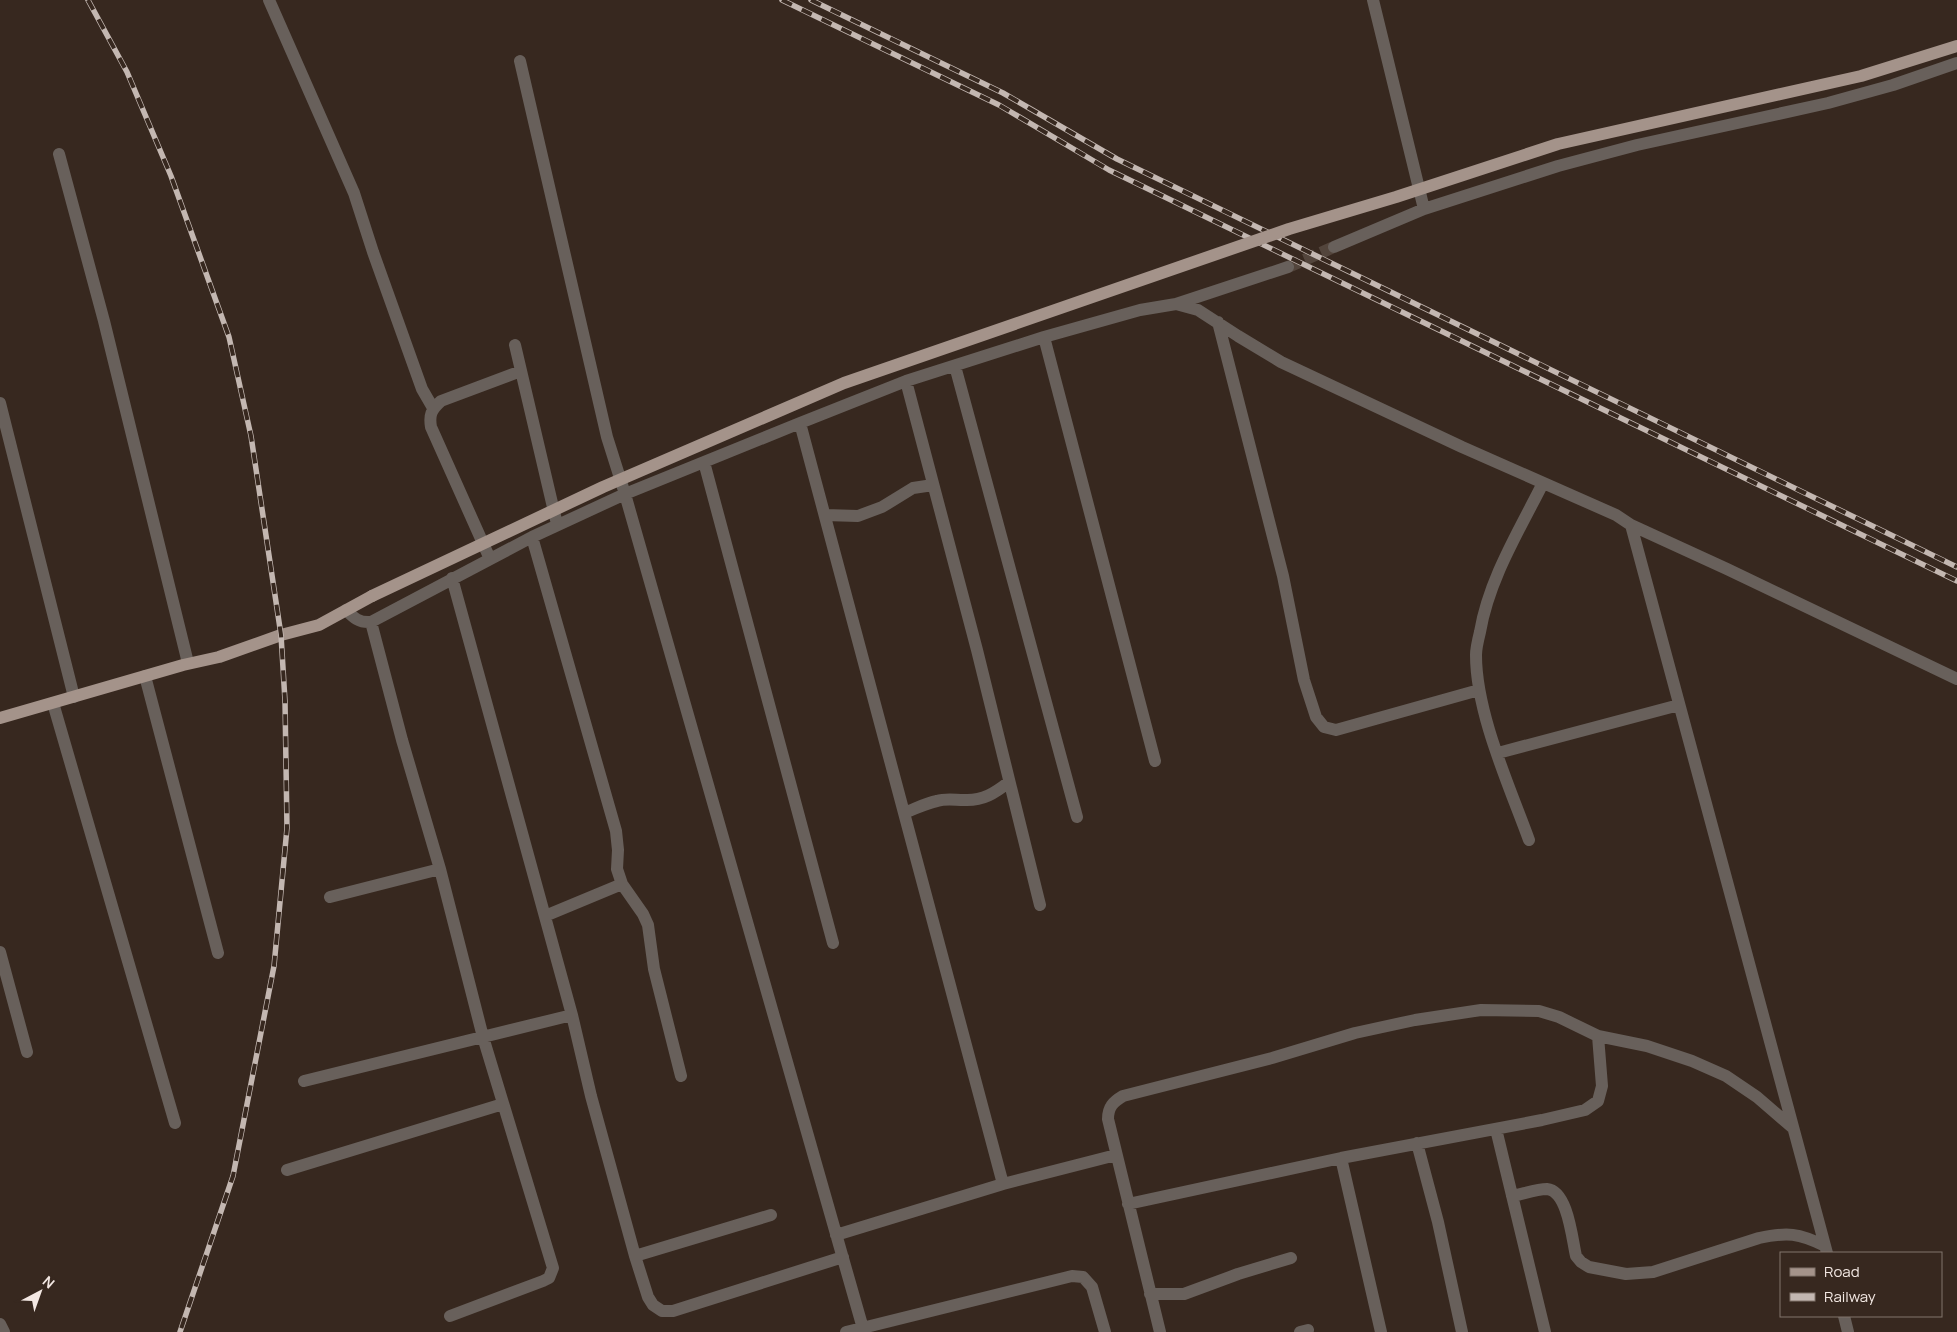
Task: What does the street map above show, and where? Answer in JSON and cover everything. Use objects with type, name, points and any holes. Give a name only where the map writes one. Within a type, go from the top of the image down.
[{"type":"main road","points":[[0,718],[218,657],[319,625],[372,596],[603,487],[844,383],[1289,229],[1396,197],[1558,144],[1861,76],[1957,46]]},
{"type":"street","points":[[268,0],[354,192],[373,252],[422,389],[433,408]]},
{"type":"street","points":[[1373,0],[1424,209]]},
{"type":"street","points":[[520,62],[607,437],[625,494],[863,1330]]},
{"type":"street","points":[[1334,247],[1424,209],[1558,166],[1637,145],[1828,104],[1893,85],[1957,62]]},
{"type":"street","points":[[59,154],[104,321],[188,664]]},
{"type":"street","points":[[346,610],[357,620],[371,622],[490,558],[625,494],[906,381],[1044,337],[1140,310],[1176,304],[1288,267]]},
{"type":"street","points":[[1176,304],[1198,310],[1281,362],[1616,516],[1631,525],[1728,569],[1957,679]]},
{"type":"street","points":[[1218,322],[1283,576],[1304,680],[1316,717],[1324,727],[1336,730],[1479,690]]},
{"type":"street","points":[[1044,337],[1154,761]]},
{"type":"street","points":[[515,345],[558,525]]},
{"type":"street","points":[[954,366],[1077,817]]},
{"type":"street","points":[[490,558],[432,428],[430,416],[433,408],[440,401],[521,371]]},
{"type":"street","points":[[906,381],[1040,905]]},
{"type":"street","points":[[0,403],[74,697]]},
{"type":"street","points":[[800,423],[1003,1184]]},
{"type":"street","points":[[704,462],[833,943]]},
{"type":"street","points":[[1529,840],[1498,753],[1479,690],[1476,653],[1484,608],[1502,565],[1543,483]]},
{"type":"street","points":[[825,515],[858,516],[882,507],[913,488],[934,485]]},
{"type":"street","points":[[1631,525],[1826,1250]]},
{"type":"street","points":[[532,537],[616,831],[618,869],[622,884],[643,914],[648,925],[654,969],[681,1076]]},
{"type":"street","points":[[452,578],[572,1015],[635,1256],[653,1306],[662,1311],[673,1311],[843,1257]]},
{"type":"street","points":[[371,622],[402,740],[440,869],[483,1037],[553,1268],[549,1278],[543,1281],[450,1316]]},
{"type":"street","points":[[145,676],[218,953]]},
{"type":"street","points":[[53,703],[175,1123]]},
{"type":"street","points":[[1498,753],[1679,705]]},
{"type":"street","points":[[904,813],[936,801],[982,799],[996,792],[1009,782]]},
{"type":"street","points":[[330,897],[440,869]]},
{"type":"street","points":[[545,916],[622,884]]},
{"type":"street","points":[[0,952],[27,1052]]},
{"type":"street","points":[[1160,1332],[1108,1119],[1108,1110],[1114,1101],[1123,1096],[1272,1058],[1355,1033],[1415,1020],[1481,1010],[1539,1011],[1559,1017],[1598,1036],[1647,1046],[1692,1061],[1726,1076],[1757,1097],[1793,1128]]},
{"type":"street","points":[[304,1081],[572,1015]]},
{"type":"street","points":[[1128,1204],[1341,1158],[1585,1110],[1598,1101],[1602,1086],[1598,1036]]},
{"type":"street","points":[[286,1170],[503,1104]]},
{"type":"street","points":[[1496,1129],[1545,1332]]},
{"type":"street","points":[[1417,1143],[1438,1222],[1462,1332]]},
{"type":"street","points":[[836,1235],[1003,1184],[1116,1155]]},
{"type":"street","points":[[1341,1158],[1381,1332]]},
{"type":"street","points":[[1512,1196],[1546,1189],[1555,1192],[1561,1197],[1576,1256],[1581,1262],[1589,1267],[1626,1274],[1652,1272],[1759,1238],[1778,1234],[1793,1233],[1808,1237],[1826,1250]]},
{"type":"street","points":[[635,1256],[771,1214]]},
{"type":"street","points":[[1150,1294],[1184,1294],[1245,1271],[1291,1258]]},
{"type":"street","points":[[846,1332],[863,1330],[1072,1276],[1083,1277],[1092,1287],[1105,1332]]},
{"type":"street","points":[[1844,1317],[1848,1332]]},
{"type":"street","points":[[0,1324],[4,1332]]},
{"type":"tunnel","points":[[1288,267],[1334,247]]},
{"type":"railway","points":[[88,0],[127,72],[171,176],[229,337],[251,436],[281,635],[285,701],[287,828],[274,966],[233,1176],[180,1332]]},
{"type":"railway","points":[[782,0],[999,105],[1109,170],[1957,581]]},
{"type":"railway","points":[[811,0],[1003,93],[1117,159],[1957,567]]}]
